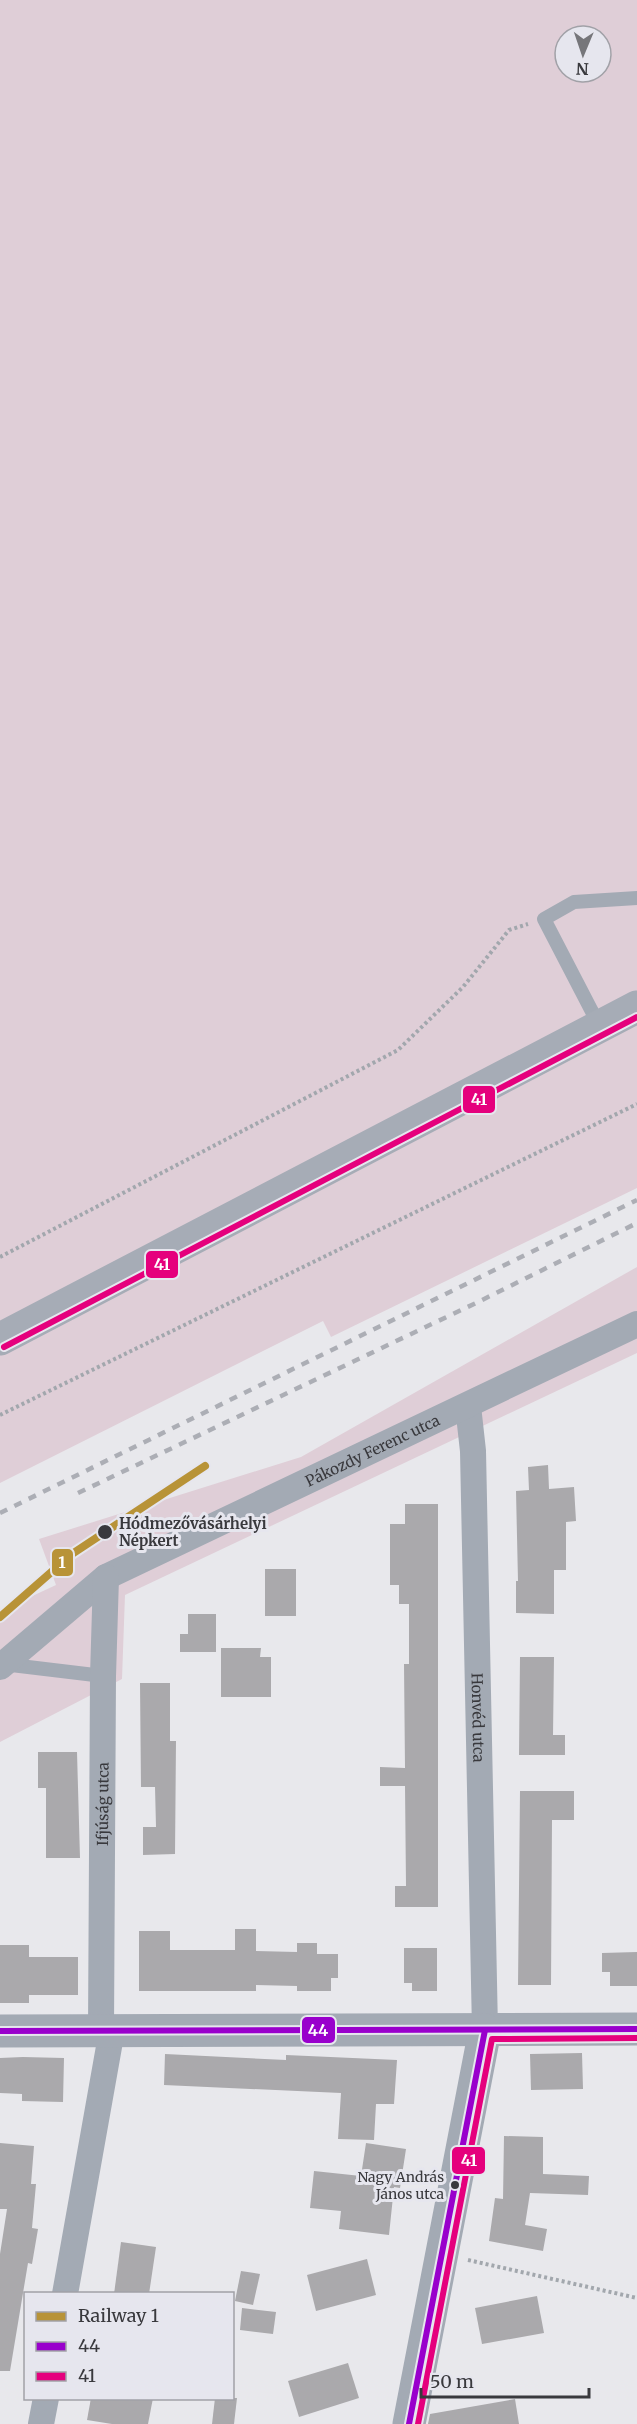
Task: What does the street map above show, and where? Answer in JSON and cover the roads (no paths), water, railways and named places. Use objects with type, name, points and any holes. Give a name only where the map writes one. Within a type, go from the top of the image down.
[{"type":"main road","points":[[0,1339],[637,1006]]},
{"type":"street","name":"Pákozdy Ferenc utca","points":[[2,1666],[106,1577],[637,1324]]},
{"type":"street","name":"Honvéd utca","points":[[468,1406],[472,1451],[485,2030]]},
{"type":"street","name":"Ifjúság utca","points":[[65,2292],[107,2030],[103,1676],[106,1577]]},
{"type":"street","points":[[0,2031],[637,2029]]},
{"type":"street","points":[[409,2424],[485,2030]]},
{"type":"street","points":[[41,2424],[46,2400]]},
{"type":"lane","points":[[598,1025],[544,919],[574,902],[637,898]]},
{"type":"lane","points":[[2,1666],[103,1676]]},
{"type":"railway","points":[[0,1513],[637,1200]]},
{"type":"railway","points":[[78,1493],[478,1302],[637,1223]]},
{"type":"rail line","name":"1","points":[[0,1617],[72,1554],[205,1466]]},
{"type":"place","name":"Hódmezővásárhelyi Népkert","points":[[105,1532]]},
{"type":"place","name":"Nagy András János utca","points":[[455,2185]]}]
